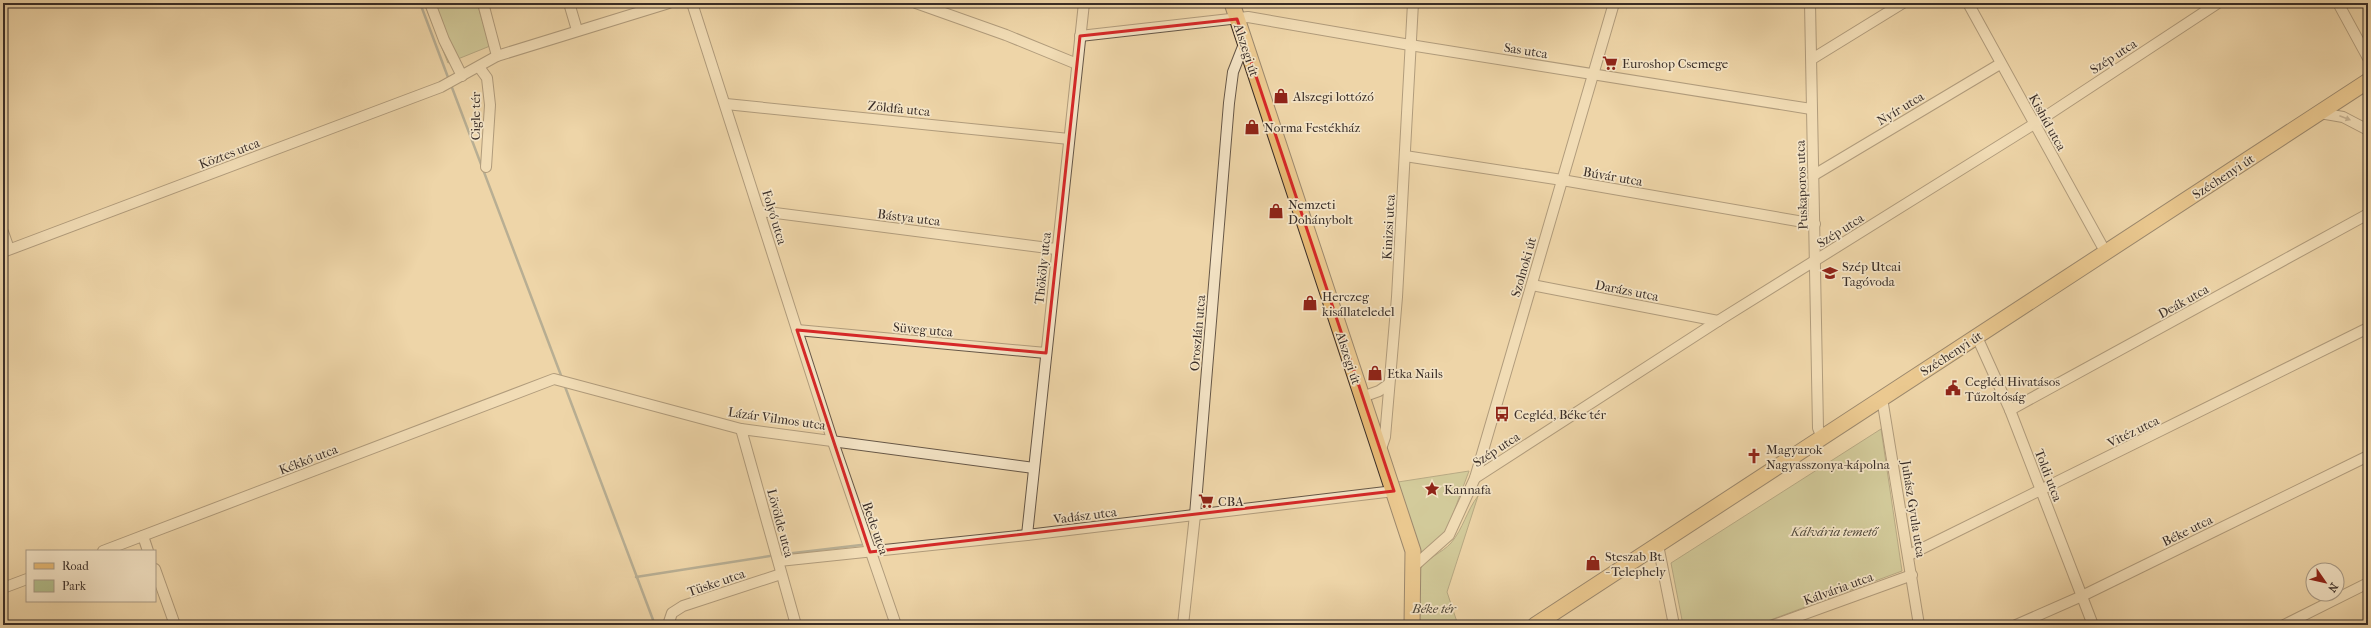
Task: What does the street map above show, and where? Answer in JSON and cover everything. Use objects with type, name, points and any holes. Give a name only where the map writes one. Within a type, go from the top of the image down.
[{"type":"main road","name":"Alszegi út","points":[[1232,3],[1244,44],[1413,551],[1412,625]]},
{"type":"main road","name":"Széchenyi út","points":[[1537,624],[2368,82]]},
{"type":"street","name":"Cigle tér","points":[[430,3],[462,76]]},
{"type":"street","points":[[483,3],[497,56]]},
{"type":"street","points":[[569,3],[577,30]]},
{"type":"street","name":"Köztes utca","points":[[6,250],[449,83],[497,56],[577,30],[669,3]]},
{"type":"street","name":"Folyó utca","points":[[692,3],[726,104],[832,439]]},
{"type":"street","points":[[916,3],[1006,35],[1077,64]]},
{"type":"street","name":"Thököly utca","points":[[1027,535],[1056,249],[1084,3]]},
{"type":"street","name":"Kinizsi utca","points":[[1380,452],[1385,438],[1389,384],[1405,156],[1413,3]]},
{"type":"street","name":"Szolnoki út","points":[[1413,567],[1449,535],[1475,478],[1614,3]]},
{"type":"street","name":"Puskaporos utca","points":[[1810,3],[1816,224],[1818,428],[1822,438]]},
{"type":"street","points":[[1812,59],[1903,3]]},
{"type":"street","name":"Szép utca","points":[[1475,478],[1718,321],[2034,124],[2218,3]]},
{"type":"street","points":[[2338,3],[2368,58]]},
{"type":"street","name":"Kishíd utca","points":[[1970,4],[2000,64],[2106,253]]},
{"type":"street","name":"Sas utca","points":[[1080,36],[1248,17],[1410,46],[1593,73],[1812,109]]},
{"type":"street","name":"Oroszlán utca","points":[[1183,625],[1195,515],[1229,103],[1234,72],[1244,44]]},
{"type":"street","name":"Nyír utca","points":[[1814,175],[2000,64]]},
{"type":"street","name":"Cigle tér","points":[[479,67],[487,78],[490,105],[486,167]]},
{"type":"street","name":"Zöldfa utca","points":[[726,104],[1069,139]]},
{"type":"street","points":[[2320,113],[2343,117],[2368,130]]},
{"type":"street","name":"Búvár utca","points":[[1405,156],[1562,180],[1816,224]]},
{"type":"street","name":"Bástya utca","points":[[760,211],[1056,249]]},
{"type":"street","name":"Deák utca","points":[[2010,410],[2368,214]]},
{"type":"street","points":[[3,232],[6,250]]},
{"type":"street","name":"Darázs utca","points":[[1532,285],[1718,321]]},
{"type":"street","name":"Vitéz utca","points":[[1909,555],[2368,328]]},
{"type":"street","name":"Süveg utca","points":[[797,330],[1046,353]]},
{"type":"street","name":"Toldi utca","points":[[1977,336],[2010,410],[2093,625]]},
{"type":"street","name":"Lázár Vilmos utca","points":[[523,392],[554,379],[563,380],[741,429],[832,439],[1034,468]]},
{"type":"street","points":[[1362,397],[1379,391],[1389,384]]},
{"type":"street","name":"Kékkő utca","points":[[105,550],[523,392]]},
{"type":"street","name":"Juhász Gyula utca","points":[[1882,398],[1909,555],[1919,625]]},
{"type":"street","name":"Lövölde utca","points":[[741,429],[796,625]]},
{"type":"street","name":"Bede utca","points":[[832,439],[896,625]]},
{"type":"street","name":"Béke utca","points":[[2016,625],[2082,596],[2368,456]]},
{"type":"street","name":"Vadász utca","points":[[779,561],[1027,535],[1394,491]]},
{"type":"street","points":[[143,536],[148,550]]},
{"type":"street","points":[[1658,545],[1674,625]]},
{"type":"street","points":[[156,572],[175,625]]},
{"type":"street","name":"Tüske utca","points":[[668,625],[672,613],[683,606],[781,574]]},
{"type":"street","name":"Kálvária utca","points":[[1774,625],[1798,621],[1912,575]]},
{"type":"street","points":[[3,588],[26,579]]},
{"type":"street","points":[[2284,625],[2368,583]]},
{"type":"highlighted area","points":[[1237,19],[1394,491],[870,552],[797,330],[1046,353],[1080,36]]},
{"type":"green space","points":[[424,3],[477,3],[490,46],[448,63]]},
{"type":"green space","name":"Kálvária temető","points":[[1881,429],[1902,571],[1757,625],[1683,625],[1671,563]]},
{"type":"green space","points":[[1469,471],[1447,530],[1423,552],[1416,550],[1398,482]]},
{"type":"green space","name":"Béke tér","points":[[1478,496],[1447,592],[1458,625],[1416,625],[1420,569],[1427,561],[1443,550],[1455,538]]},
{"type":"waterway","points":[[420,3],[449,80]]},
{"type":"waterway","points":[[451,85],[562,378]]},
{"type":"waterway","points":[[564,384],[655,625]]},
{"type":"waterway","points":[[785,554],[861,545]]},
{"type":"waterway","points":[[636,577],[770,556]]},
{"type":"place","name":"Euroshop Csemege","points":[[1610,63]]},
{"type":"place","name":"Alszegi lottózó","points":[[1281,96]]},
{"type":"place","name":"Norma Festékház","points":[[1252,127]]},
{"type":"place","name":"Nemzeti Dohánybolt","points":[[1276,211]]},
{"type":"place","name":"Szép Utcai Tagóvoda","points":[[1830,273]]},
{"type":"place","name":"Herczeg kisállateledel","points":[[1310,303]]},
{"type":"place","name":"Etka Nails","points":[[1375,373]]},
{"type":"place","name":"Cegléd Hivatásos Tűzoltóság","points":[[1953,388]]},
{"type":"place","name":"Cegléd, Béke tér","points":[[1502,414]]},
{"type":"place","name":"Magyarok Nagyasszonya-kápolna","points":[[1754,456]]},
{"type":"place","name":"Kannafa","points":[[1432,489]]},
{"type":"place","name":"CBA","points":[[1206,501]]},
{"type":"place","name":"Steszab Bt. - Telephely","points":[[1593,563]]}]
